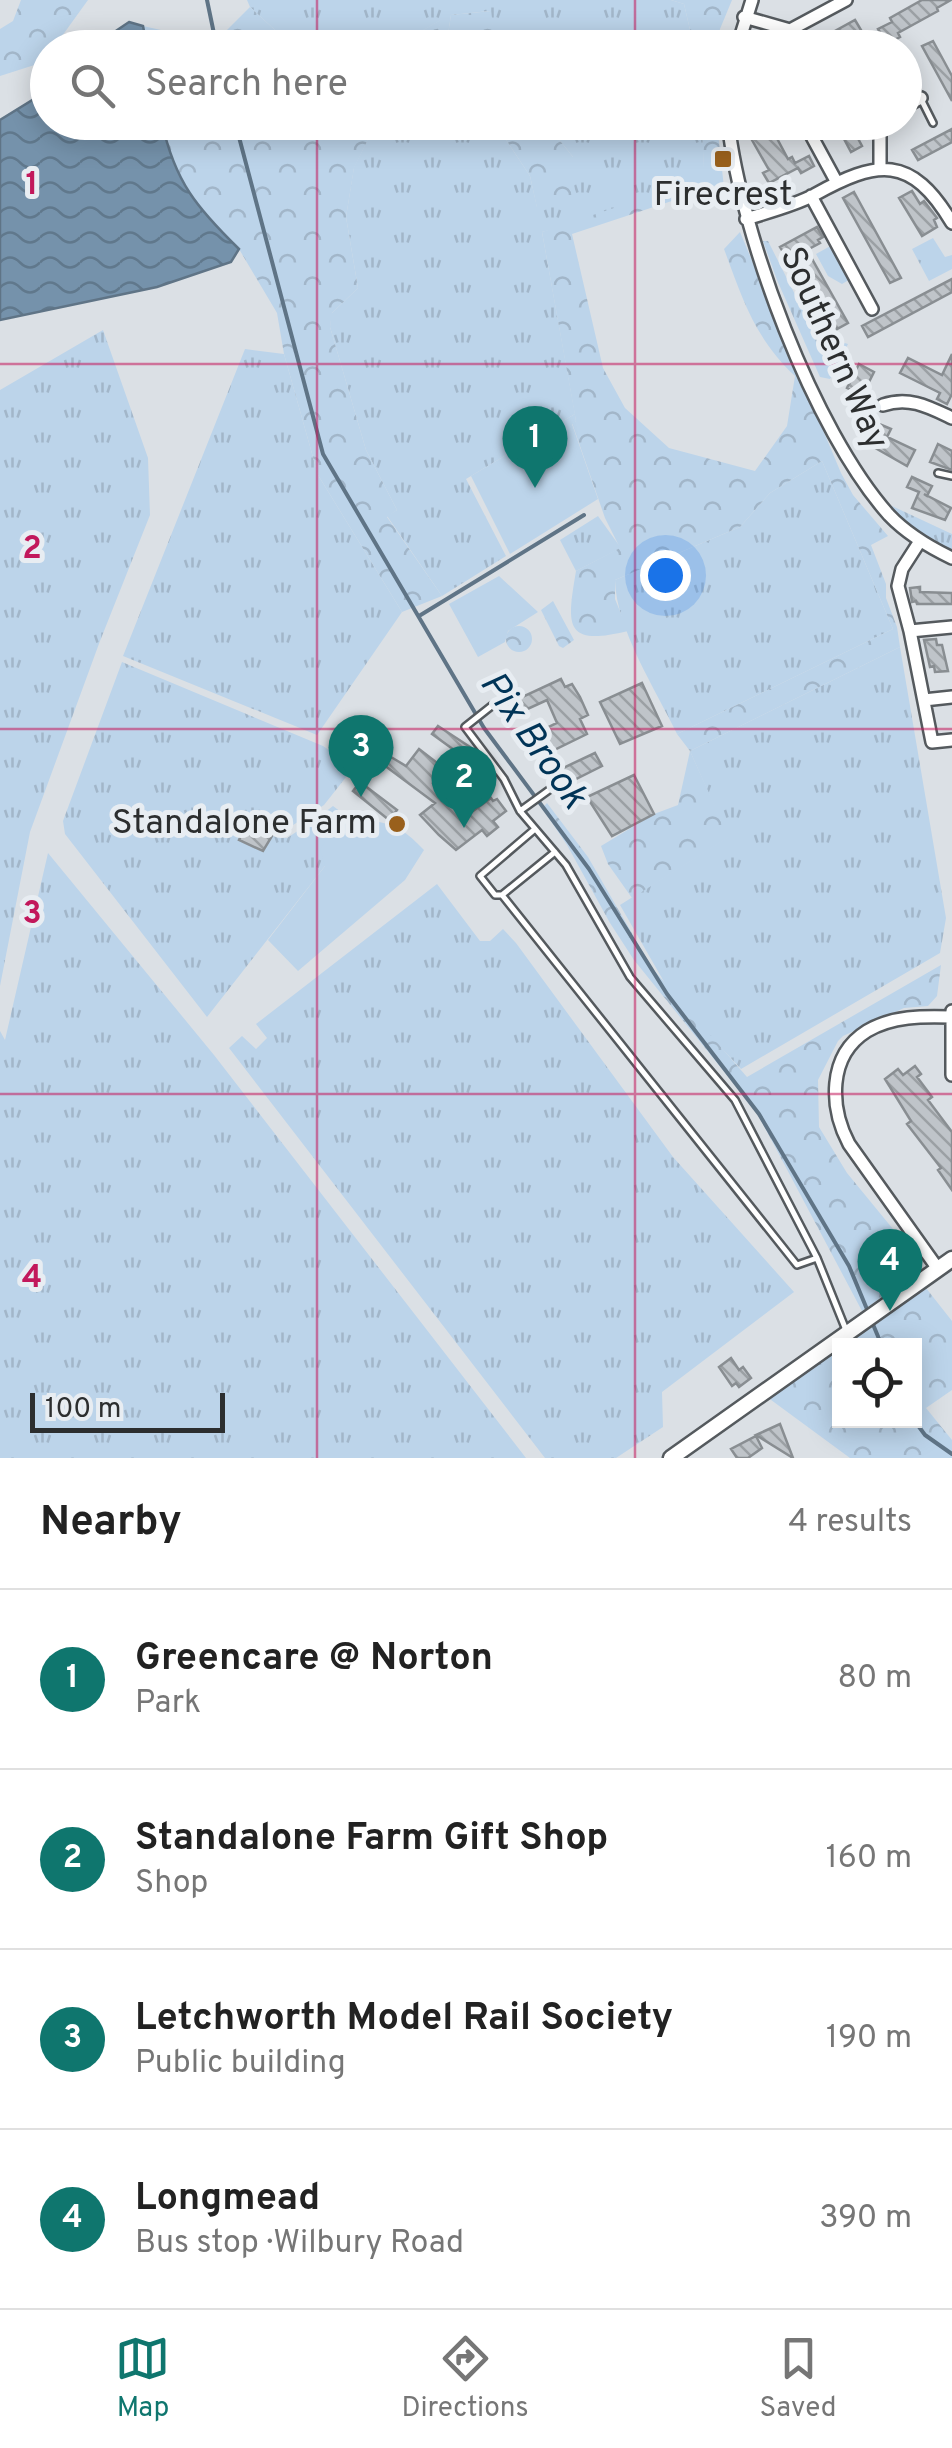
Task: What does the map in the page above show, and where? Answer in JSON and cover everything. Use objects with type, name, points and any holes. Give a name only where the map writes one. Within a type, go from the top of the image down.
[{"type":"street","points":[[741,30],[752,0]]},
{"type":"street","points":[[744,17],[790,30],[846,0]]},
{"type":"street","name":"Southern Way","points":[[730,140],[746,219],[797,353],[844,453],[888,514],[920,541],[952,558]]},
{"type":"street","points":[[814,140],[836,180]]},
{"type":"street","points":[[880,140],[880,168]]},
{"type":"street","points":[[746,219],[812,196],[836,180],[880,168],[926,185],[952,223]]},
{"type":"street","points":[[812,196],[872,310]]},
{"type":"street","points":[[883,405],[908,401],[952,418]]},
{"type":"street","points":[[920,541],[902,570],[898,586],[932,742],[952,740]]},
{"type":"street","points":[[910,631],[952,627]]},
{"type":"street","points":[[924,700],[952,697]]},
{"type":"street","points":[[938,1269],[849,1144],[840,1128],[834,1094],[841,1064],[857,1039],[900,1019],[952,1014],[952,1075]]},
{"type":"street","points":[[671,1458],[952,1259]]},
{"type":"lane","points":[[922,100],[933,123]]},
{"type":"lane","points":[[938,473],[952,476]]},
{"type":"lane","points":[[494,704],[464,727],[504,779],[520,811],[566,865],[630,977],[735,1100],[852,1328]]},
{"type":"lane","points":[[520,811],[549,790]]},
{"type":"lane","points":[[535,829],[480,876],[495,895],[502,895],[555,852]]},
{"type":"lane","points":[[502,895],[797,1265],[817,1258]]},
{"type":"green space","points":[[21,0],[88,0],[66,30],[30,30],[30,66],[0,76],[0,29],[13,21]]},
{"type":"green space","points":[[247,0],[671,0],[684,4],[690,30],[493,30],[490,11],[451,15],[449,30],[438,30],[441,20],[424,30],[275,30]]},
{"type":"green space","points":[[671,0],[732,0],[720,30],[690,30],[684,4]]},
{"type":"green space","points":[[250,7],[275,30],[227,30]]},
{"type":"green space","points":[[491,11],[494,30],[449,30],[451,15]]},
{"type":"green space","points":[[442,19],[438,30],[423,30]]},
{"type":"green space","points":[[166,140],[368,140],[354,168],[346,217],[358,288],[332,313],[330,327],[366,450],[397,510],[387,517],[442,596],[402,612],[318,475],[284,354],[277,313],[239,249],[196,207]]},
{"type":"green space","points":[[368,140],[506,140],[530,176],[537,207],[573,157],[560,140],[703,140],[705,190],[542,232],[575,414],[466,479],[506,556],[442,596],[387,516],[397,510],[366,450],[330,327],[331,314],[358,288],[346,217],[354,167]]},
{"type":"green space","points":[[506,140],[560,140],[573,157],[575,200],[537,208],[530,176]]},
{"type":"green space","points":[[703,140],[719,140],[724,188],[705,190],[572,234],[603,368],[625,408],[669,448],[755,471],[787,426],[795,376],[769,347],[737,285],[724,249],[740,232],[841,473],[853,495],[888,536],[871,545],[886,584],[886,598],[900,647],[690,751],[677,734],[893,629],[822,461],[770,493],[740,527],[615,580],[615,599],[628,631],[591,636],[574,627],[571,605],[576,571],[620,548],[605,518],[572,423],[576,421],[542,232],[704,178]]},
{"type":"green space","points":[[933,238],[945,257],[952,255],[952,269],[929,281],[912,249]]},
{"type":"green space","points":[[763,241],[768,241],[815,334],[848,344],[830,379],[820,377]]},
{"type":"green space","points":[[834,244],[852,278],[842,284],[828,276],[816,254]]},
{"type":"green space","points":[[103,330],[148,458],[150,515],[30,832],[0,986],[0,390]]},
{"type":"green space","points":[[245,349],[284,354],[318,475],[402,612],[317,735],[123,656]]},
{"type":"green space","points":[[575,414],[572,424],[598,499],[510,554],[471,476]]},
{"type":"green space","points":[[822,461],[893,629],[677,734],[630,639],[615,580],[740,527],[770,493]]},
{"type":"green space","points":[[892,506],[952,534],[952,553],[917,534],[892,511]]},
{"type":"green space","points":[[598,516],[621,548],[576,571],[560,540]]},
{"type":"green space","points":[[499,576],[538,612],[508,631],[505,642],[478,657],[449,604]]},
{"type":"green space","points":[[553,601],[574,640],[563,648],[541,610]]},
{"type":"green space","points":[[519,626],[528,630],[532,639],[528,648],[519,652],[510,648],[506,639],[510,630]]},
{"type":"green space","points":[[900,647],[946,918],[940,953],[741,1069],[671,994],[620,905],[728,837],[690,751]]},
{"type":"green space","points":[[122,662],[323,746],[354,767],[324,805],[290,827],[262,815],[256,826],[248,822],[263,851],[272,836],[287,838],[316,819],[332,832],[325,866],[207,1017],[65,834],[63,821]]},
{"type":"green space","points":[[690,751],[729,837],[632,898],[608,864],[601,846],[654,814],[678,805]]},
{"type":"green space","points":[[547,803],[588,857],[652,968],[747,1077],[941,965],[937,996],[928,1006],[904,1008],[843,1036],[818,1080],[819,1127],[847,1173],[911,1251],[906,1280],[862,1311],[756,1111],[634,960],[542,808]]},
{"type":"green space","points":[[333,806],[365,830],[372,821],[395,827],[424,850],[405,880],[298,971],[268,940],[325,866],[320,849],[332,832],[316,819]]},
{"type":"green space","points":[[48,853],[214,1055],[526,1458],[0,1458],[0,1031],[5,1040]]},
{"type":"green space","points":[[437,884],[480,941],[490,941],[503,929],[516,943],[673,1157],[794,1292],[662,1392],[663,1427],[616,1458],[545,1458],[229,1048],[242,1036],[256,1049],[267,1038],[256,1024]]},
{"type":"green space","points":[[926,1288],[952,1321],[952,1390],[926,1408],[952,1440],[952,1458],[850,1458],[767,1397],[832,1352],[832,1428],[922,1428],[922,1338],[852,1338]]},
{"type":"water","points":[[129,22],[143,26],[144,30],[117,30]]},
{"type":"water","points":[[30,101],[30,140],[166,140],[190,193],[239,249],[231,262],[157,287],[0,320],[0,120]]},
{"type":"building","points":[[922,0],[951,0],[903,30],[879,30],[892,22],[890,18]]},
{"type":"building","points":[[855,20],[861,30],[837,30]]},
{"type":"building","points":[[933,41],[952,76],[952,101],[922,46]]},
{"type":"building","points":[[952,129],[952,142],[918,160],[912,150]]},
{"type":"building","points":[[752,140],[778,140],[788,159],[792,157],[795,163],[809,156],[814,166],[801,173],[798,168],[769,183],[763,173],[769,170]]},
{"type":"building","points":[[845,140],[859,140],[862,146],[851,152]]},
{"type":"building","points":[[912,191],[937,218],[937,227],[922,236],[899,198]]},
{"type":"building","points":[[854,192],[901,278],[890,283],[843,198]]},
{"type":"building","points":[[817,227],[823,237],[807,250],[848,323],[837,329],[794,257],[788,260],[780,247]]},
{"type":"building","points":[[952,279],[952,292],[868,337],[862,326]]},
{"type":"building","points":[[952,354],[952,394],[947,404],[937,399],[940,393],[900,373],[908,358],[942,375]]},
{"type":"building","points":[[859,364],[874,372],[862,396],[867,398],[862,408],[846,401],[851,390],[847,388]]},
{"type":"building","points":[[872,421],[891,429],[887,437],[915,450],[907,466],[863,441]]},
{"type":"building","points":[[938,444],[952,451],[952,470],[930,462]]},
{"type":"building","points":[[912,477],[932,486],[927,496],[951,508],[945,520],[912,508],[919,492],[907,487]]},
{"type":"building","points":[[920,587],[920,592],[952,593],[952,604],[912,602],[910,588]]},
{"type":"building","points":[[936,639],[937,645],[942,645],[948,671],[935,672],[934,666],[930,667],[924,640]]},
{"type":"building","points":[[561,679],[565,687],[572,684],[580,697],[588,715],[580,719],[587,734],[552,751],[542,730],[557,723],[547,700],[510,717],[505,705]]},
{"type":"building","points":[[642,683],[662,726],[620,744],[600,702]]},
{"type":"building","points":[[438,726],[473,749],[468,760],[432,734]]},
{"type":"building","points":[[419,749],[445,769],[433,783],[469,814],[491,798],[497,799],[506,811],[493,821],[498,827],[487,836],[482,830],[456,850],[439,835],[420,815],[435,803],[384,765],[391,757],[406,766]]},
{"type":"building","points":[[595,753],[602,766],[570,782],[563,768]]},
{"type":"building","points":[[634,775],[654,814],[612,836],[587,797]]},
{"type":"building","points":[[360,782],[397,810],[389,820],[353,791]]},
{"type":"building","points":[[248,822],[272,836],[263,851],[239,840]]},
{"type":"building","points":[[915,1066],[921,1074],[917,1077],[932,1097],[928,1100],[952,1132],[952,1190],[938,1170],[941,1168],[907,1124],[911,1121],[885,1079],[898,1069],[903,1075]]},
{"type":"building","points":[[731,1358],[751,1378],[739,1387],[736,1383],[732,1386],[719,1367]]},
{"type":"building","points":[[780,1424],[793,1458],[756,1435]]},
{"type":"building","points":[[756,1436],[762,1448],[748,1458],[737,1458],[731,1449]]},
{"type":"waterway","name":"Pix Brook","points":[[207,0],[213,30]]},
{"type":"waterway","name":"Pix Brook","points":[[240,140],[323,454],[484,728],[589,869],[667,994],[759,1114],[849,1266],[869,1314]]},
{"type":"waterway","points":[[419,616],[584,515]]},
{"type":"waterway","name":"Pix Brook","points":[[872,1322],[879,1338]]},
{"type":"waterway","name":"Pix Brook","points":[[920,1428],[952,1454]]},
{"type":"place","name":"Firecrest","points":[[723,159]]},
{"type":"place","name":"Greencare @ Norton","points":[[535,488]]},
{"type":"place","name":"Letchworth Model Rail Society","points":[[361,797]]},
{"type":"place","name":"Standalone Farm","points":[[397,824]]},
{"type":"place","name":"Standalone Farm Gift Shop","points":[[464,828]]},
{"type":"place","name":"Longmead","points":[[890,1311]]}]
